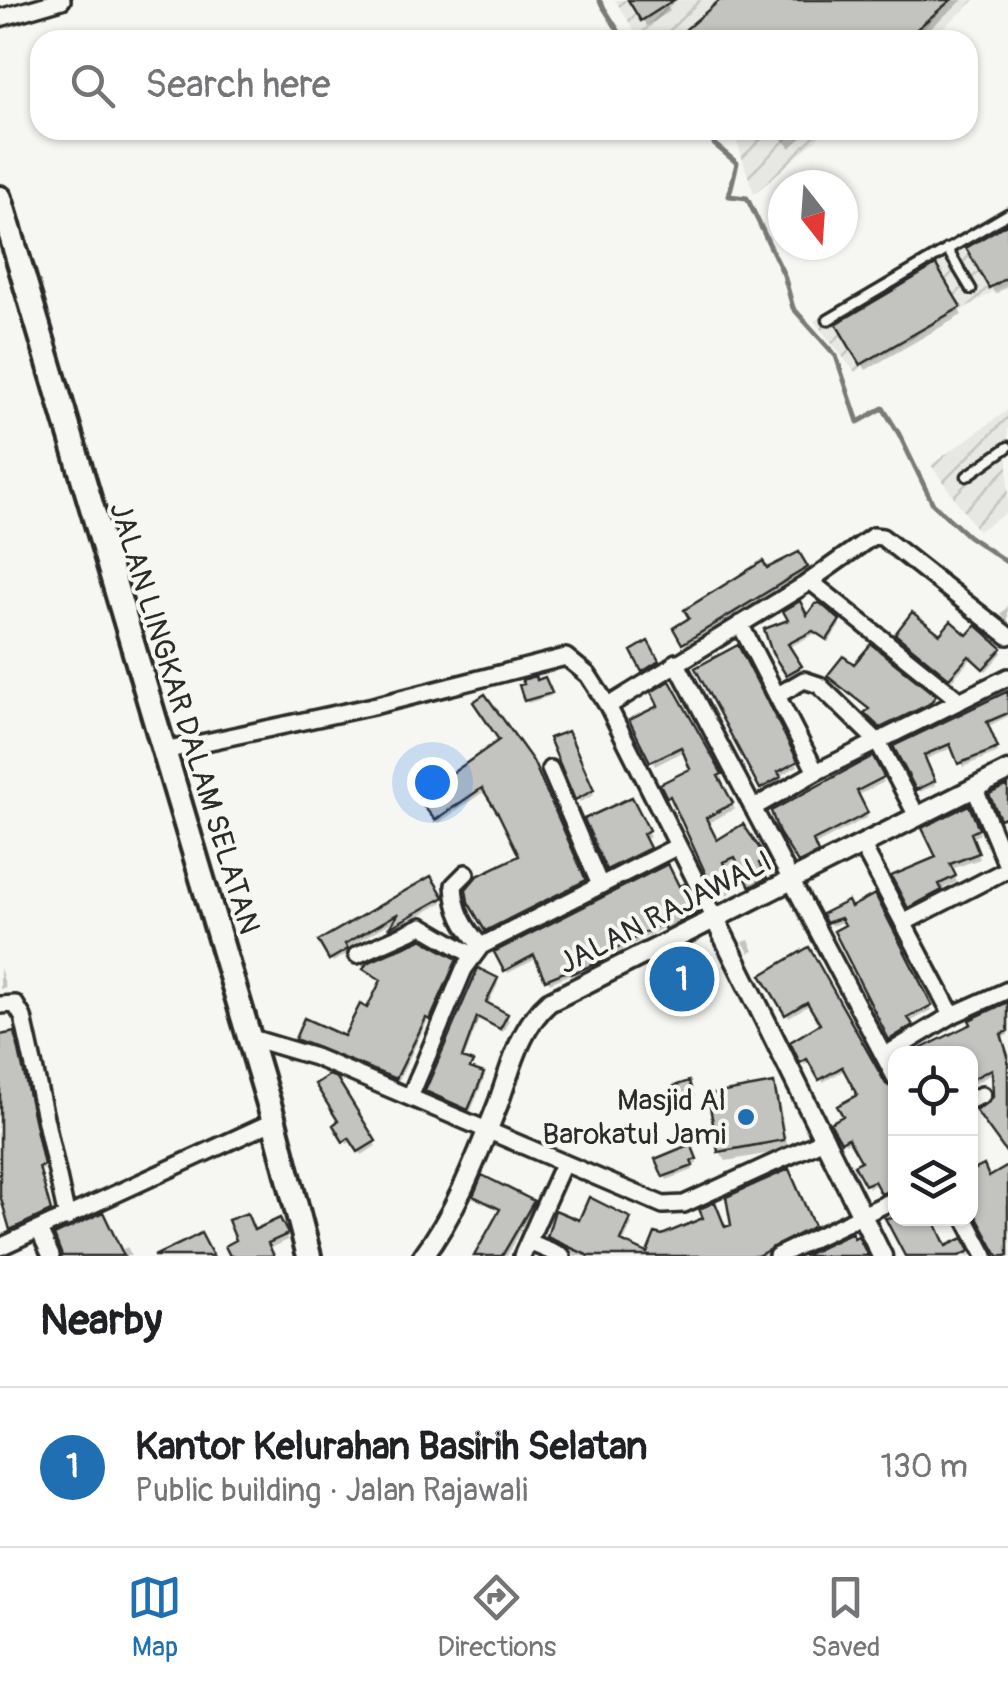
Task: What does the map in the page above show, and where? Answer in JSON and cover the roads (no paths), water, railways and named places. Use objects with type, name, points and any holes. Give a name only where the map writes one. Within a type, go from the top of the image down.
[{"type":"main road","name":"JALAN LINGKAR DALAM SELATAN","points":[[0,198],[274,1121],[308,1256]]},
{"type":"street","points":[[0,18],[62,0]]},
{"type":"street","points":[[608,706],[877,535],[1008,636]]},
{"type":"street","points":[[810,581],[960,701]]},
{"type":"street","points":[[740,624],[816,772]]},
{"type":"street","points":[[164,751],[373,706],[558,656],[574,660],[608,706],[882,1256]]},
{"type":"street","points":[[676,662],[888,1064]]},
{"type":"street","points":[[753,808],[816,772],[1008,677]]},
{"type":"street","points":[[778,695],[800,681],[814,682],[878,742],[916,816]]},
{"type":"street","points":[[550,769],[600,885]]},
{"type":"street","name":"JALAN RAJAWALI","points":[[423,1256],[440,1232],[488,1130],[528,1024],[537,1012],[567,992],[1008,771]]},
{"type":"street","points":[[905,922],[1008,868],[974,787]]},
{"type":"street","points":[[862,845],[952,1016]]},
{"type":"street","points":[[410,1097],[477,950],[678,846]]},
{"type":"street","points":[[466,874],[454,885],[456,903],[477,950]]},
{"type":"street","points":[[357,955],[414,926],[477,950]]},
{"type":"street","points":[[884,1056],[952,1016],[1008,990]]},
{"type":"street","points":[[0,1005],[15,1004],[23,1017],[68,1218]]},
{"type":"street","points":[[248,1037],[294,1049],[664,1205],[684,1204],[826,1139]]},
{"type":"street","points":[[0,1247],[274,1121]]},
{"type":"street","points":[[562,1256],[526,1249],[563,1164]]},
{"type":"street","points":[[785,1254],[888,1203]]},
{"type":"street","points":[[970,1226],[985,1256]]},
{"type":"street","points":[[39,1230],[52,1256]]},
{"type":"lane","points":[[828,320],[1008,214]]},
{"type":"lane","points":[[948,249],[972,289]]},
{"type":"lane","points":[[967,476],[1008,447]]},
{"type":"waterway","points":[[599,0],[618,30]]},
{"type":"waterway","points":[[714,140],[737,163],[729,196],[747,198],[784,275],[793,308],[836,356],[858,422],[883,408],[933,504],[968,536],[1008,563]]},
{"type":"place","name":"Kantor Kelurahan Basirih Selatan","points":[[682,979]]},
{"type":"place","name":"Masjid Al Barokatul Jami","points":[[746,1117]]}]
